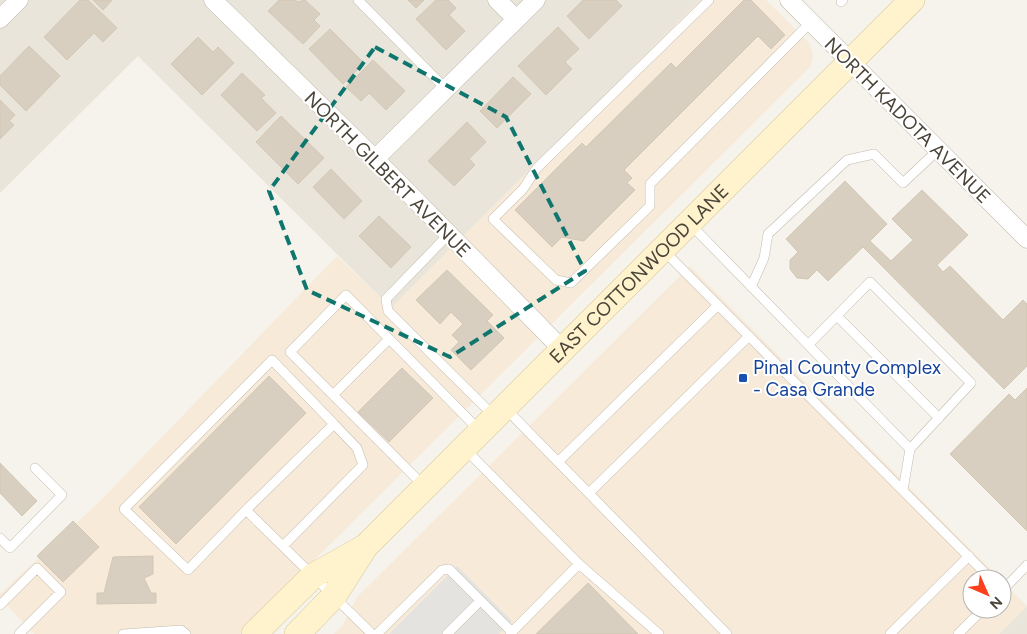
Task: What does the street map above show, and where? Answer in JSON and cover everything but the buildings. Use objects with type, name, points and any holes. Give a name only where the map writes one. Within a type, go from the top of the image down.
[{"type":"main road","name":"EAST COTTONWOOD LANE","points":[[297,634],[334,596],[365,547],[424,486],[912,0]]},
{"type":"main road","name":"EAST COTTONWOOD LANE","points":[[254,634],[314,576],[365,547]]},
{"type":"street","points":[[0,19],[19,0]]},
{"type":"street","name":"NORTH GILBERT AVENUE","points":[[213,0],[375,159],[562,348]]},
{"type":"street","points":[[497,0],[516,19]]},
{"type":"street","points":[[375,159],[536,0]]},
{"type":"street","name":"NORTH KADOTA AVENUE","points":[[789,0],[1027,239]]},
{"type":"lane","points":[[358,0],[446,88]]},
{"type":"lane","points":[[709,0],[537,168],[523,189],[493,219],[556,280],[571,283],[650,206],[650,184],[811,22]]},
{"type":"lane","points":[[751,287],[764,258],[768,234],[847,160],[874,154],[903,183],[938,150]]},
{"type":"lane","points":[[689,223],[910,449]]},
{"type":"lane","points":[[449,234],[386,299],[388,311],[485,425],[579,564],[659,634]]},
{"type":"lane","points":[[662,250],[981,569]]},
{"type":"lane","points":[[808,345],[870,282],[971,383],[910,449],[903,490]]},
{"type":"lane","points":[[424,486],[290,352],[346,295],[389,339],[485,425],[558,462],[727,634]]},
{"type":"lane","points":[[558,462],[718,305]]},
{"type":"lane","points":[[836,316],[939,418]]},
{"type":"lane","points":[[589,494],[749,336]]},
{"type":"lane","points":[[332,395],[389,339]]},
{"type":"lane","points":[[283,546],[363,465],[356,448],[334,424],[272,360],[124,509],[188,570],[334,424]]},
{"type":"lane","points":[[0,538],[10,548],[62,495],[35,468]]},
{"type":"lane","points":[[246,510],[372,634]]},
{"type":"lane","points":[[890,634],[969,556]]},
{"type":"lane","points":[[377,634],[442,570],[449,569],[511,633],[579,564]]},
{"type":"lane","points":[[1012,580],[1027,565]]},
{"type":"lane","points":[[0,604],[37,568],[61,592],[19,634]]},
{"type":"lane","points":[[447,634],[480,600]]},
{"type":"lane","points":[[958,634],[973,619]]},
{"type":"lane","points":[[123,634],[181,630],[186,634]]},
{"type":"highlighted area","points":[[375,47],[506,117],[585,271],[450,357],[307,290],[269,191]]},
{"type":"shaded area","points":[[0,0],[700,0],[391,308],[138,56],[0,193]]},
{"type":"shaded area","points":[[700,0],[766,0],[809,43],[813,54],[811,66],[240,634],[34,634],[0,598],[0,594],[100,501],[337,256],[391,308]]},
{"type":"shaded area","points":[[690,266],[990,569],[962,569],[962,619],[1012,619],[1012,591],[1027,606],[999,634],[334,634],[343,625],[357,597]]},
{"type":"shaded area","points":[[457,566],[512,621],[499,634],[389,634]]},
{"type":"shaded area","points":[[1027,606],[1027,634],[999,634]]},
{"type":"place","name":"Pinal County Complex - Casa Grande","points":[[743,378]]}]
